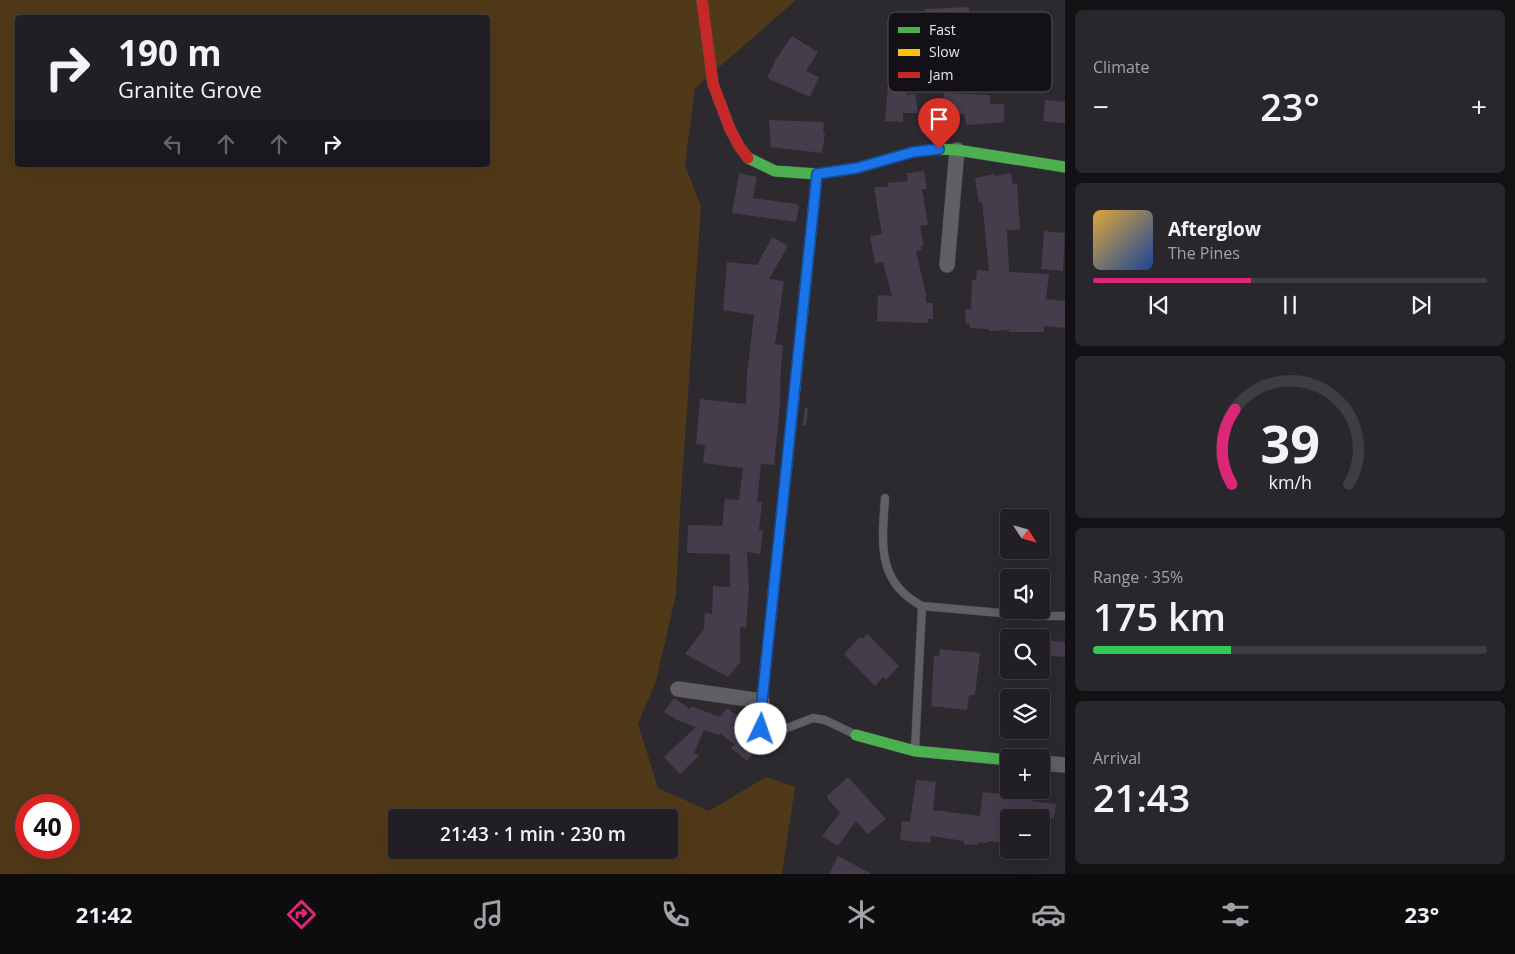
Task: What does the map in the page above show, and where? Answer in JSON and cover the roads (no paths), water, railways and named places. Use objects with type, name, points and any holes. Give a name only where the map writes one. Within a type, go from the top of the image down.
[{"type":"street","points":[[702,0],[713,84],[730,129],[739,146],[748,158],[758,164],[775,171],[817,174],[857,168],[913,152],[939,149],[957,150],[1065,167]]},
{"type":"street","points":[[947,265],[957,150]]},
{"type":"street","points":[[762,732],[762,701],[817,174]]},
{"type":"street","points":[[678,689],[762,701]]},
{"type":"street","points":[[856,735],[915,751],[1000,759]]},
{"type":"street","points":[[1050,764],[1065,765]]},
{"type":"lane","points":[[885,498],[882,534],[883,555],[890,577],[906,596],[922,606],[1036,616],[1065,616]]},
{"type":"lane","points":[[915,751],[922,606]]},
{"type":"lane","points":[[762,732],[787,728],[813,718],[825,720],[856,735]]}]
